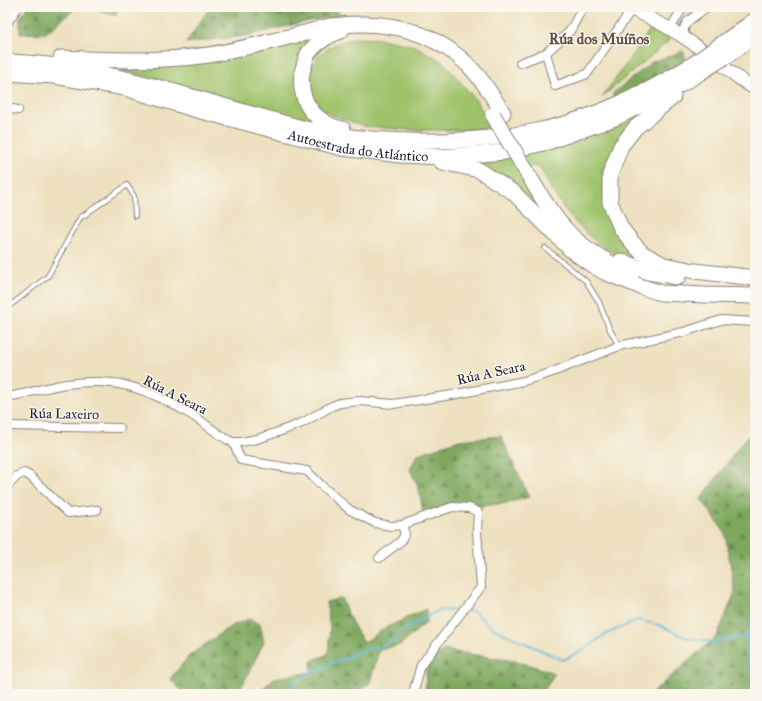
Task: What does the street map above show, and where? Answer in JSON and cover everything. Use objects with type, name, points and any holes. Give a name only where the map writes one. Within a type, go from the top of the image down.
[{"type":"highway","points":[[727,48],[755,20]]},
{"type":"highway","points":[[7,56],[126,61],[177,58],[208,55],[242,49],[331,26],[360,24],[387,25],[414,31],[438,42],[458,56],[475,73],[490,92],[498,114],[529,168],[546,203],[562,224],[581,244],[636,278],[691,289],[755,290]]},
{"type":"highway","points":[[360,138],[328,124],[313,112],[306,103],[302,93],[302,71],[309,52],[320,40],[340,31],[372,30],[411,37],[454,62],[498,114]]},
{"type":"highway","points":[[755,35],[727,48],[698,67],[683,89],[635,128],[621,146],[610,176],[610,202],[621,228],[642,253],[652,260],[664,265],[695,271],[755,278]]},
{"type":"highway","name":"Autoestrada do Atlántico","points":[[7,62],[63,66],[121,77],[183,93],[311,130],[360,138],[449,141],[495,138],[529,132],[577,119],[606,109],[698,67]]},
{"type":"highway","name":"Autoestrada do Atlántico","points":[[7,73],[54,76],[124,88],[197,110],[342,148],[400,155],[442,157],[505,152],[548,142],[614,118],[680,85],[698,67]]},
{"type":"highway","points":[[400,155],[460,165],[479,170],[514,193],[577,255],[604,272],[623,280],[662,293],[755,296]]},
{"type":"highway","points":[[529,168],[552,201],[585,238],[600,250],[648,272],[683,278],[755,282]]},
{"type":"main road","points":[[630,8],[684,38],[741,81],[755,89]]},
{"type":"street","points":[[7,23],[18,7]]},
{"type":"street","points":[[520,63],[546,53],[570,31],[583,7]]},
{"type":"street","points":[[684,38],[684,28],[688,21],[707,7]]},
{"type":"street","points":[[546,53],[555,86],[587,74],[630,8]]},
{"type":"street","points":[[682,9],[688,21]]},
{"type":"street","points":[[670,29],[682,9]]},
{"type":"street","points":[[7,108],[18,110]]},
{"type":"street","name":"Rúa A Seara","points":[[7,397],[49,387],[72,384],[99,382],[123,385],[146,392],[175,406],[228,440],[233,442],[241,442],[257,439],[302,423],[340,403],[360,401],[381,404],[407,403],[516,382],[550,373],[619,346],[684,332],[721,320],[755,322]]},
{"type":"street","name":"Rúa Laxeiro","points":[[7,426],[120,428]]},
{"type":"street","points":[[233,442],[241,460],[307,471],[350,510],[375,523],[391,526],[402,525],[452,507],[469,508],[478,512],[477,531],[481,587],[421,665],[413,694]]},
{"type":"street","points":[[7,487],[17,476],[24,473],[30,476],[68,513],[97,510]]},
{"type":"street","points":[[379,558],[401,541],[405,534],[402,525]]},
{"type":"lane","points":[[7,308],[48,276],[80,218],[127,185],[134,196],[135,216]]},
{"type":"lane","points":[[545,248],[586,281],[619,346]]},
{"type":"green space","points":[[27,7],[77,7],[46,33],[20,34],[20,18]]},
{"type":"green space","points":[[93,7],[117,7],[116,16],[92,9]]},
{"type":"green space","points":[[210,7],[332,7],[343,16],[309,21],[245,36],[186,43]]},
{"type":"green space","points":[[651,28],[671,39],[602,97],[633,55]]},
{"type":"green space","points":[[342,29],[298,73],[324,125],[152,78],[94,65]]},
{"type":"green space","points":[[354,38],[381,39],[415,46],[443,62],[475,99],[493,128],[461,130],[409,130],[364,126],[323,112],[309,91],[310,70],[318,56],[335,44]]},
{"type":"green space","points":[[683,51],[686,60],[613,100],[613,93],[652,62]]},
{"type":"green space","points":[[646,110],[606,192],[649,263],[635,262],[616,255],[594,240],[566,211],[551,189],[539,165],[520,169],[549,216],[470,159]]},
{"type":"green space","points":[[755,429],[755,694],[651,694],[717,636],[735,592],[725,533],[701,499],[738,448]]},
{"type":"green space","points":[[501,436],[529,497],[508,503],[482,506],[456,502],[423,512],[419,489],[410,469],[418,454],[459,440]]},
{"type":"green space","points":[[341,598],[351,621],[364,643],[385,628],[426,609],[427,622],[400,645],[379,650],[370,683],[357,692],[352,694],[303,694],[300,691],[293,694],[256,694],[274,678],[311,672],[311,661],[328,654],[330,627],[326,602]]},
{"type":"green space","points":[[249,619],[260,624],[264,642],[238,694],[185,694],[170,679],[189,656],[231,626]]},
{"type":"green space","points":[[444,650],[520,662],[555,673],[542,694],[425,694],[427,663]]},
{"type":"waterway","points":[[279,694],[311,673],[356,653],[387,644],[406,628],[439,610],[459,611]]},
{"type":"waterway","points":[[755,610],[747,636],[748,666],[755,678]]},
{"type":"waterway","points":[[466,611],[473,611],[494,629],[563,660],[583,650],[604,635],[638,620],[659,625],[685,637],[712,642],[747,636]]},
{"type":"district","name":"Rúa dos Muíños","points":[[599,39]]}]
